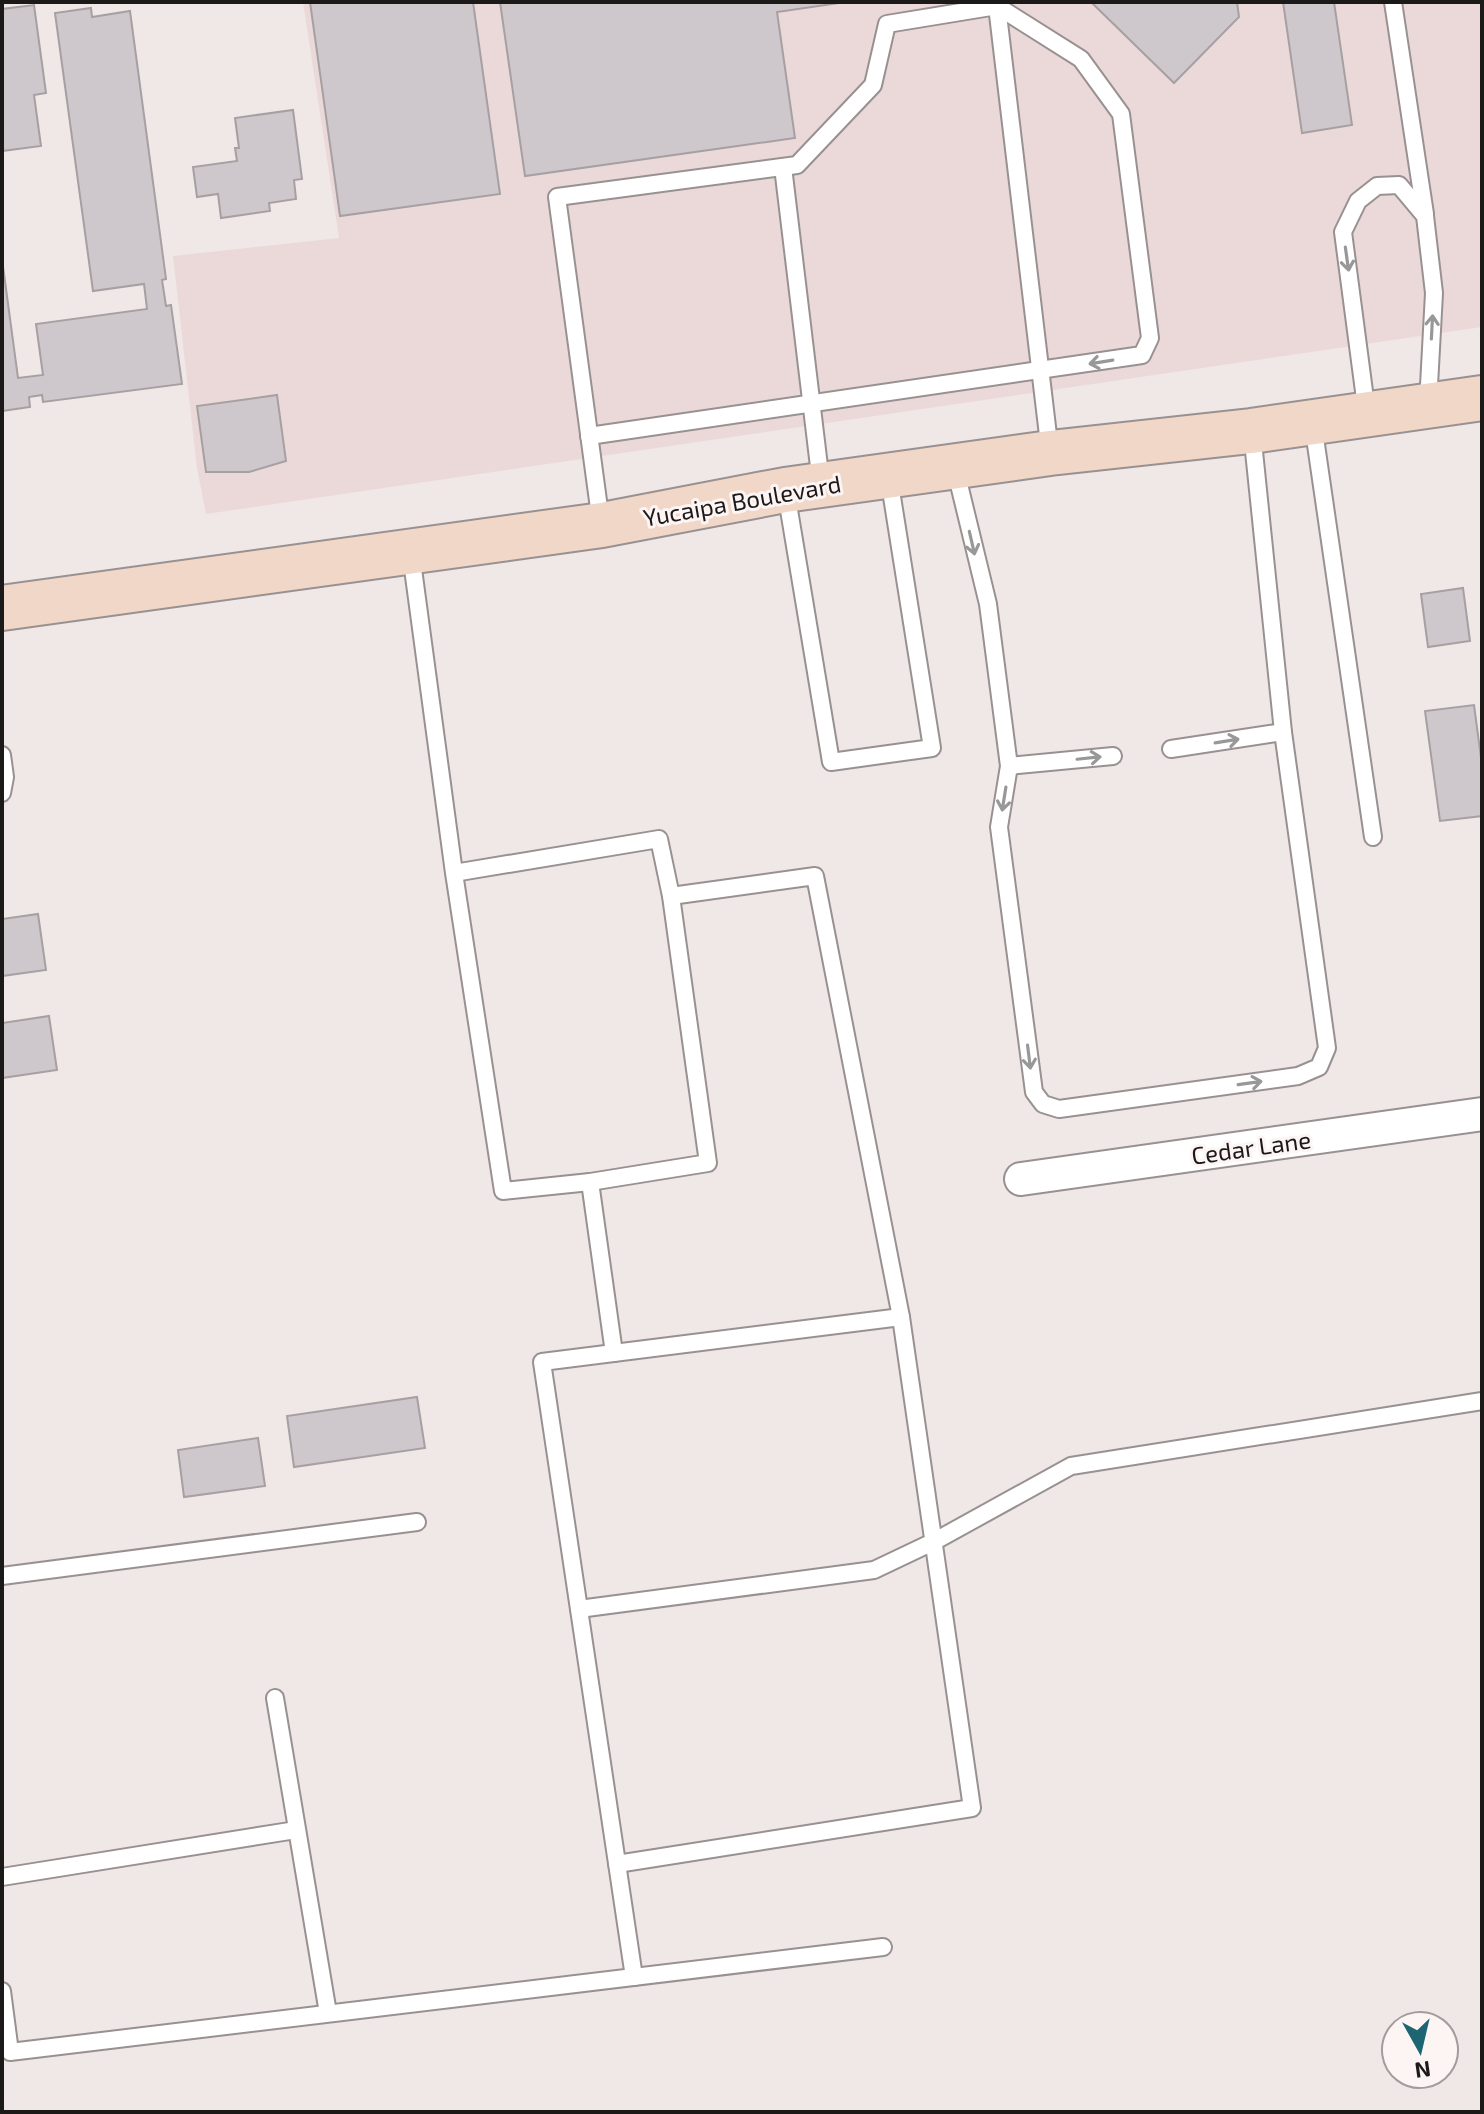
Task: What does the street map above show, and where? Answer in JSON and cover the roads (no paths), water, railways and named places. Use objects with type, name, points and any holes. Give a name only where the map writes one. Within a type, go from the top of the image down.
[{"type":"main road","name":"Yucaipa Boulevard","points":[[2,608],[602,525],[803,488],[1482,398]]},
{"type":"street","name":"Cedar Lane","points":[[1021,1179],[1482,1114]]},
{"type":"lane","points":[[1393,2],[1434,293],[1428,405]]},
{"type":"lane","points":[[997,6],[1050,453]]},
{"type":"lane","points":[[589,436],[1142,355],[1150,338],[1121,114],[1081,59],[997,6],[887,24],[873,85],[797,165],[557,197],[589,436],[602,525]]},
{"type":"lane","points":[[783,167],[810,404],[803,488],[831,762],[932,748],[888,476]]},
{"type":"lane","points":[[1367,414],[1343,232],[1358,201],[1377,186],[1399,185],[1425,216]]},
{"type":"lane","points":[[1313,422],[1373,837]]},
{"type":"lane","points":[[955,467],[988,604],[1009,766],[999,827],[1034,1092],[1043,1104],[1059,1109],[1298,1076],[1319,1067],[1327,1048],[1283,732],[1251,431]]},
{"type":"lane","points":[[411,550],[454,873],[503,1191],[590,1182],[708,1163],[671,896],[659,839],[454,873]]},
{"type":"lane","points":[[1171,749],[1283,732]]},
{"type":"lane","points":[[2,755],[5,777],[2,793]]},
{"type":"lane","points":[[1009,766],[1113,756]]},
{"type":"lane","points":[[617,1864],[972,1808],[901,1317],[815,876],[671,896]]},
{"type":"lane","points":[[590,1182],[614,1353]]},
{"type":"lane","points":[[634,1977],[542,1362],[901,1317]]},
{"type":"lane","points":[[579,1609],[874,1570],[935,1541],[1071,1466],[1482,1401]]},
{"type":"lane","points":[[2,1576],[417,1522]]},
{"type":"lane","points":[[275,1698],[328,2013]]},
{"type":"lane","points":[[2,1877],[296,1830]]},
{"type":"lane","points":[[2,1991],[10,2052],[883,1947]]}]
